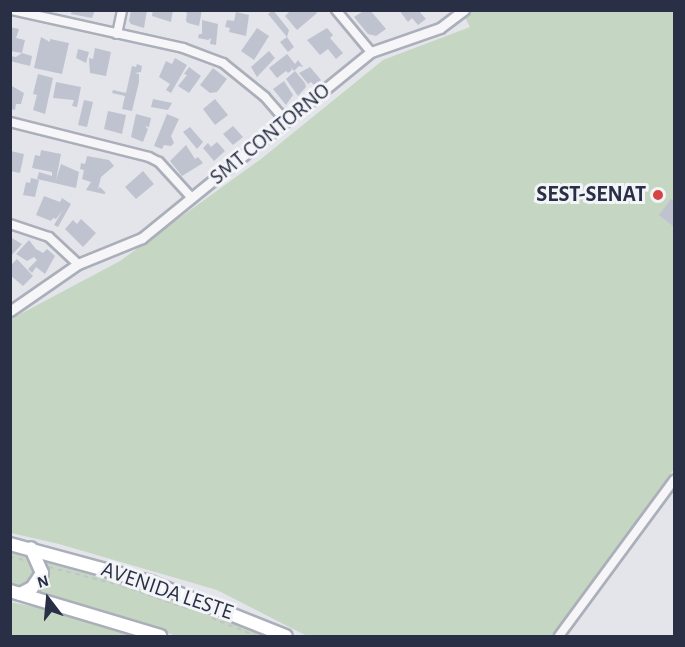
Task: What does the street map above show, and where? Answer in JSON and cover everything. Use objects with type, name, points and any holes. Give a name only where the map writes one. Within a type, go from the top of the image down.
[{"type":"main road","name":"AVENIDA LESTE","points":[[10,544],[150,582],[285,636]]},
{"type":"main road","points":[[15,592],[32,588],[42,573],[31,548]]},
{"type":"main road","name":"AVENIDA LESTE","points":[[15,592],[160,636]]},
{"type":"street","points":[[12,10],[183,48],[223,63],[265,97],[285,120]]},
{"type":"street","points":[[117,34],[122,10]]},
{"type":"street","points":[[336,10],[371,51]]},
{"type":"street","name":"SMT CONTORNO","points":[[10,311],[78,264],[142,238],[371,51],[440,28],[463,11]]},
{"type":"street","points":[[10,122],[149,157],[159,162],[191,197]]},
{"type":"street","points":[[10,224],[50,237],[78,264]]},
{"type":"street","points":[[559,636],[675,480]]},
{"type":"path","points":[[10,557],[123,586],[194,610]]},
{"type":"path","points":[[213,618],[255,636]]},
{"type":"green space","points":[[471,11],[674,11],[674,469],[552,636],[307,636],[217,590],[59,544],[11,533],[11,319],[120,261],[261,159],[383,60],[470,27],[464,16]]},
{"type":"green space","points":[[10,546],[147,586],[269,636],[176,636],[147,625],[11,587]]},
{"type":"green space","points":[[10,602],[107,621],[135,636],[11,636]]},
{"type":"building","points":[[72,10],[88,12],[95,10],[92,18],[71,14]]},
{"type":"building","points":[[131,10],[147,10],[144,28],[131,24],[129,21]]},
{"type":"building","points":[[153,10],[173,10],[171,22],[152,16]]},
{"type":"building","points":[[182,10],[202,10],[199,26],[188,23],[187,13]]},
{"type":"building","points":[[273,10],[289,30],[287,37],[268,14]]},
{"type":"building","points":[[291,10],[315,10],[317,13],[297,30],[285,16]]},
{"type":"building","points":[[365,10],[370,10],[386,29],[376,36],[368,34],[354,17]]},
{"type":"building","points":[[399,10],[418,10],[426,19],[418,25],[412,18],[408,22]]},
{"type":"building","points":[[236,12],[249,15],[246,36],[229,32],[230,28],[225,27],[227,20],[234,21]]},
{"type":"building","points":[[202,20],[218,24],[216,45],[210,44],[211,38],[208,40],[198,38],[199,34],[202,34]]},
{"type":"building","points":[[10,27],[19,29],[16,38],[25,40],[22,53],[10,51]]},
{"type":"building","points":[[257,28],[269,36],[254,60],[241,51]]},
{"type":"building","points":[[327,28],[333,35],[330,38],[343,53],[336,59],[328,49],[320,55],[307,40]]},
{"type":"building","points":[[41,37],[50,42],[50,39],[69,43],[62,74],[34,68]]},
{"type":"building","points":[[287,37],[294,47],[288,52],[280,42]]},
{"type":"building","points":[[95,48],[111,52],[106,76],[90,73],[89,58],[93,59]]},
{"type":"building","points":[[78,49],[89,52],[86,63],[76,58]]},
{"type":"building","points":[[269,51],[275,58],[257,77],[251,67]]},
{"type":"building","points":[[22,53],[32,56],[30,66],[10,61],[10,56],[16,57]]},
{"type":"building","points":[[287,54],[295,64],[298,60],[303,67],[299,66],[294,71],[291,67],[292,70],[288,73],[286,71],[277,78],[269,68]]},
{"type":"building","points":[[175,58],[187,65],[171,93],[166,90],[170,84],[159,77],[166,61],[172,64]]},
{"type":"building","points":[[137,64],[142,66],[141,72],[135,73],[139,74],[139,82],[132,111],[122,109],[125,96],[112,93],[113,90],[126,93],[132,66],[136,67]]},
{"type":"building","points":[[189,67],[201,76],[189,93],[178,86],[187,75],[184,74]]},
{"type":"building","points":[[310,67],[321,80],[314,85],[311,82],[308,84],[299,73]]},
{"type":"building","points":[[213,68],[227,79],[217,92],[210,93],[200,85]]},
{"type":"building","points":[[295,71],[306,87],[298,96],[286,79]]},
{"type":"building","points":[[38,74],[53,78],[45,114],[33,110],[37,95],[33,94]]},
{"type":"building","points":[[284,81],[293,95],[286,105],[273,89]]},
{"type":"building","points":[[56,82],[81,87],[77,107],[72,106],[74,100],[53,98]]},
{"type":"building","points":[[10,85],[24,93],[21,104],[16,104],[15,110],[10,109]]},
{"type":"building","points":[[153,99],[172,103],[168,110],[151,107]]},
{"type":"building","points":[[215,99],[228,115],[215,125],[203,109]]},
{"type":"building","points":[[84,100],[93,102],[87,127],[78,125]]},
{"type":"building","points":[[108,111],[126,115],[122,134],[104,129]]},
{"type":"building","points":[[136,114],[151,118],[149,127],[145,126],[148,129],[143,142],[131,137]]},
{"type":"building","points":[[167,114],[179,119],[171,136],[174,143],[171,146],[164,145],[162,149],[154,146]]},
{"type":"building","points":[[233,126],[243,137],[233,145],[223,134]]},
{"type":"building","points":[[190,127],[203,142],[197,149],[183,132]]},
{"type":"building","points":[[217,142],[225,151],[214,161],[203,148],[208,143],[211,147]]},
{"type":"building","points":[[186,145],[195,159],[198,157],[203,163],[182,176],[170,161]]},
{"type":"building","points":[[41,150],[61,154],[56,180],[61,164],[79,172],[76,188],[37,179],[39,172],[52,176],[52,172],[32,168],[35,155],[40,156]]},
{"type":"building","points":[[10,151],[24,154],[20,173],[10,171]]},
{"type":"building","points":[[87,156],[109,160],[114,166],[101,177],[98,189],[100,187],[106,193],[104,194],[86,190],[91,182],[82,179],[84,170],[80,169],[81,163],[85,164]]},
{"type":"building","points":[[143,171],[154,184],[136,199],[125,187]]},
{"type":"building","points":[[31,178],[39,180],[35,197],[23,195],[26,182],[30,183]]},
{"type":"building","points":[[44,196],[60,202],[62,198],[71,204],[58,227],[54,225],[63,210],[56,219],[53,218],[51,221],[36,215]]},
{"type":"building","points":[[671,199],[674,202],[674,227],[659,215]]},
{"type":"building","points":[[81,219],[96,233],[83,247],[65,229],[73,220],[77,224]]},
{"type":"building","points":[[10,237],[22,244],[10,257]]},
{"type":"building","points":[[29,240],[36,249],[43,253],[47,249],[55,256],[45,274],[36,267],[32,273],[28,269],[37,260],[34,257],[27,261],[16,254]]},
{"type":"building","points":[[17,259],[33,276],[23,286],[10,275],[10,262],[12,264]]},
{"type":"place","name":"SEST-SENAT","points":[[658,195]]}]
